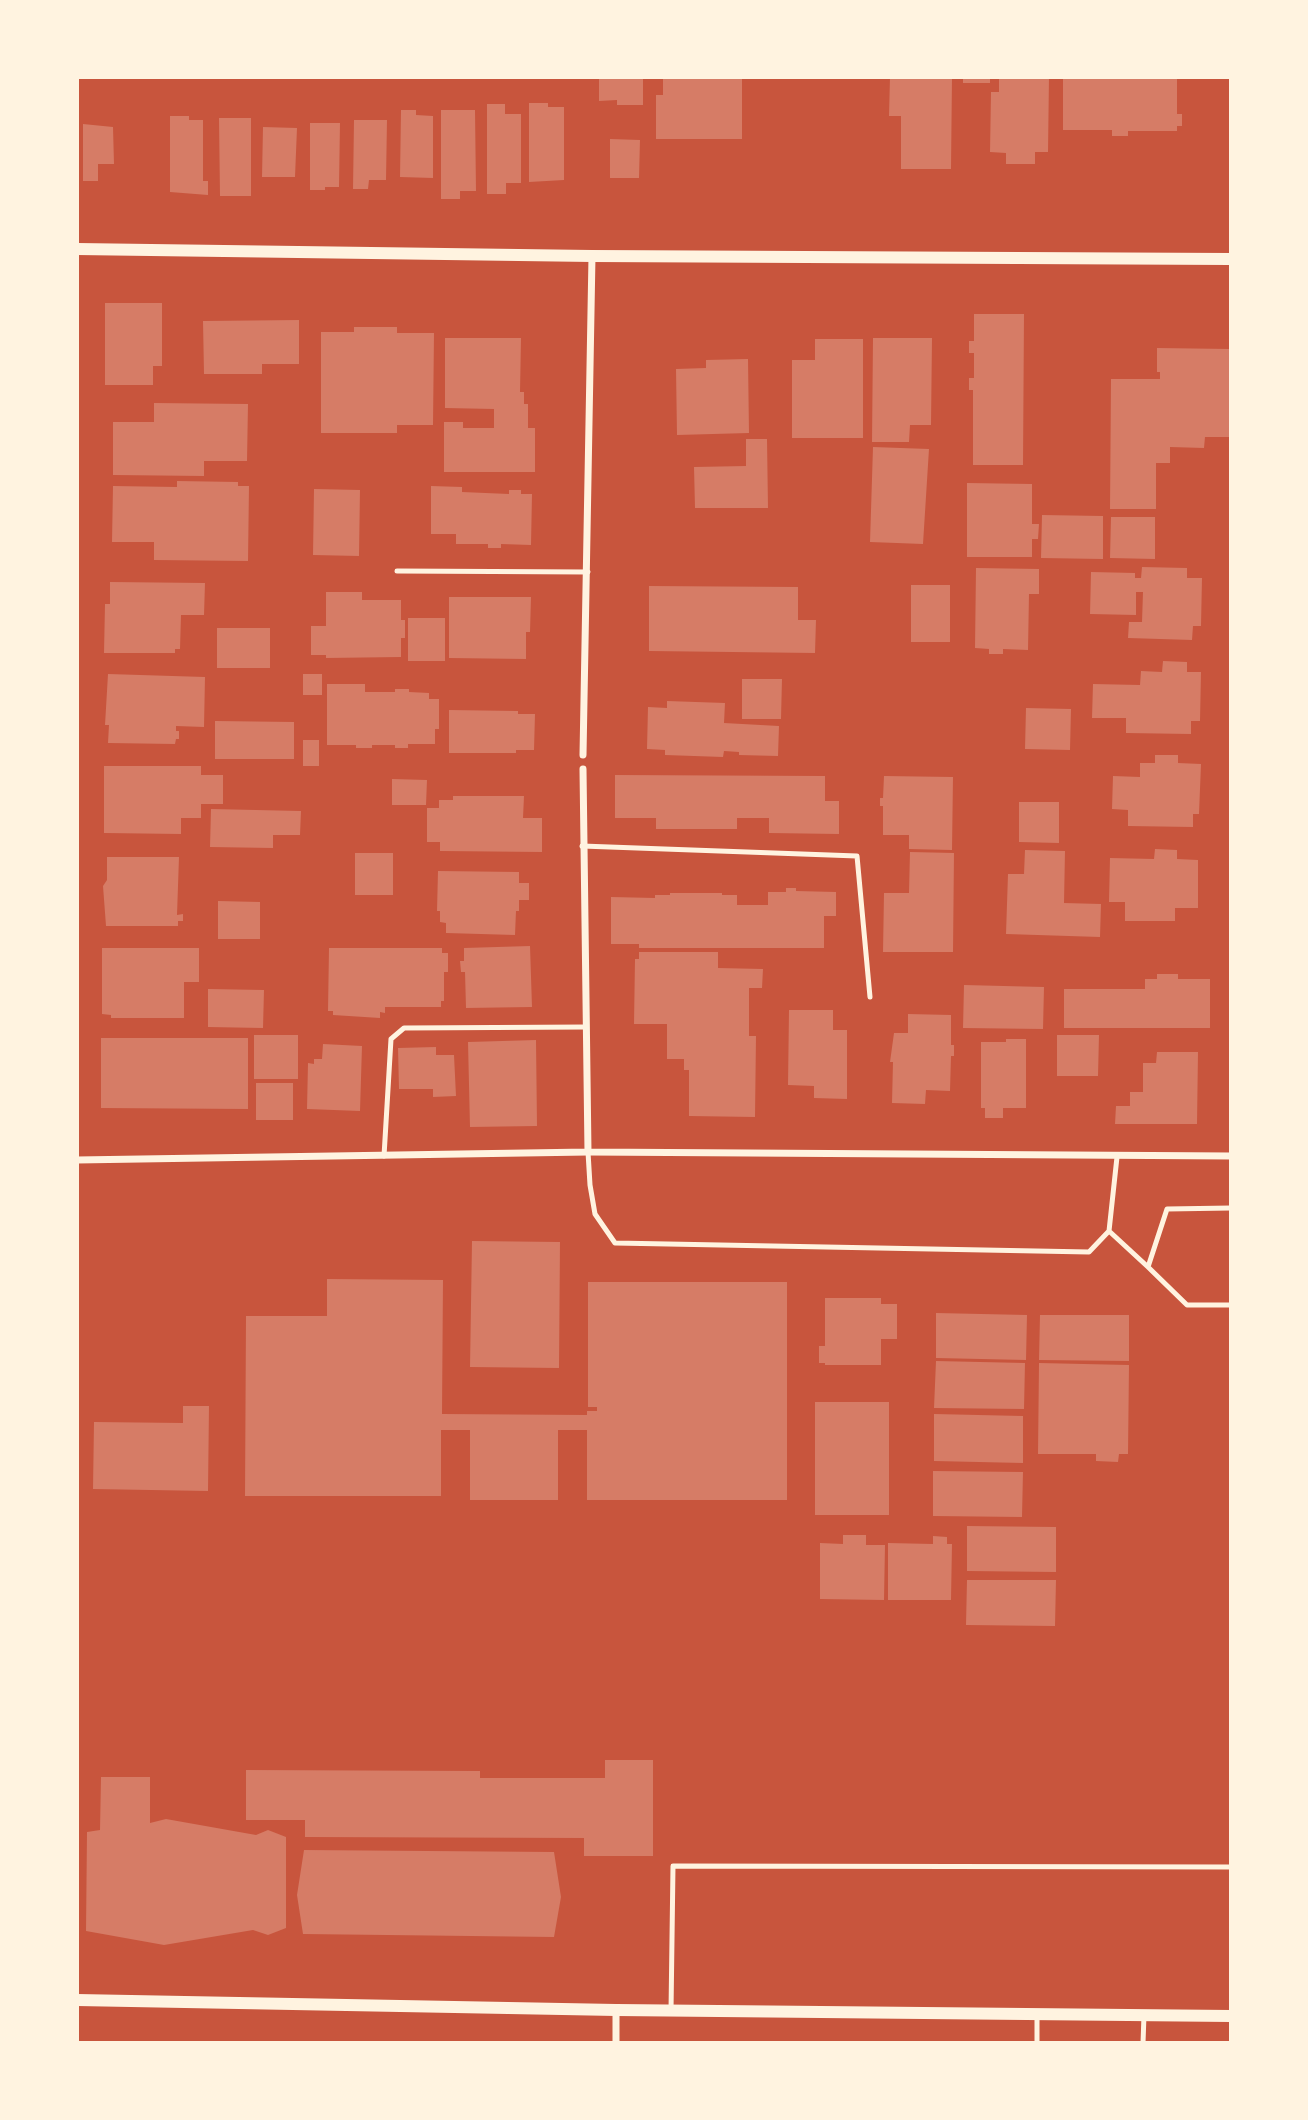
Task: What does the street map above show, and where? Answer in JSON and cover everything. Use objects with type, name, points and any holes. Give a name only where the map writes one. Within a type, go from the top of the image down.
[{"type":"street","points":[[77,249],[592,256],[1231,259]]},
{"type":"street","points":[[583,755],[592,256]]},
{"type":"street","points":[[583,769],[588,1152]]},
{"type":"street","points":[[77,1160],[588,1152],[1231,1156]]},
{"type":"street","points":[[77,2000],[671,2011],[1231,2016]]},
{"type":"street","points":[[616,2010],[616,2043]]},
{"type":"lane","points":[[397,571],[588,572]]},
{"type":"lane","points":[[582,846],[857,856],[870,997]]},
{"type":"lane","points":[[384,1156],[391,1040],[404,1028],[586,1027]]},
{"type":"lane","points":[[588,1152],[595,1214],[615,1243],[1089,1252],[1109,1231],[1117,1157]]},
{"type":"lane","points":[[1147,1267],[1167,1209],[1231,1208]]},
{"type":"lane","points":[[1109,1231],[1187,1305],[1231,1305]]},
{"type":"lane","points":[[671,2011],[673,1866],[1231,1867]]},
{"type":"lane","points":[[1037,2014],[1037,2043]]},
{"type":"lane","points":[[1143,2043],[1144,2015]]},
{"type":"building","points":[[599,77],[643,77],[643,105],[617,105],[617,100],[599,101]]},
{"type":"building","points":[[663,77],[742,77],[742,139],[656,139],[656,95],[663,95]]},
{"type":"building","points":[[890,77],[952,77],[951,169],[901,169],[901,116],[889,116]]},
{"type":"building","points":[[963,77],[990,77],[990,83],[963,83]]},
{"type":"building","points":[[999,77],[1049,77],[1048,152],[1035,152],[1035,164],[1006,164],[1006,153],[990,152],[991,92],[999,92]]},
{"type":"building","points":[[1063,77],[1177,77],[1177,114],[1182,114],[1182,126],[1177,126],[1177,131],[1128,131],[1128,136],[1112,136],[1112,130],[1063,130]]},
{"type":"building","points":[[529,103],[548,103],[548,107],[564,107],[564,180],[529,182]]},
{"type":"building","points":[[487,104],[505,104],[505,114],[521,114],[521,183],[506,183],[506,194],[487,194]]},
{"type":"building","points":[[401,110],[416,110],[416,115],[433,116],[433,178],[400,177]]},
{"type":"building","points":[[441,110],[475,110],[476,191],[460,191],[460,199],[441,199]]},
{"type":"building","points":[[170,116],[189,116],[189,120],[203,120],[203,181],[208,181],[208,195],[170,192]]},
{"type":"building","points":[[219,118],[251,118],[251,196],[220,196]]},
{"type":"building","points":[[354,120],[387,120],[386,180],[369,180],[368,189],[353,189]]},
{"type":"building","points":[[310,123],[340,123],[339,187],[310,190]]},
{"type":"building","points":[[83,124],[113,127],[114,164],[98,164],[98,181],[83,181]]},
{"type":"building","points":[[263,127],[297,128],[295,177],[262,177]]},
{"type":"building","points":[[610,139],[640,140],[639,178],[610,178]]},
{"type":"building","points":[[105,303],[162,303],[162,366],[153,366],[153,385],[105,385]]},
{"type":"building","points":[[974,314],[1024,314],[1023,465],[973,465],[973,390],[969,390],[969,378],[974,378],[974,353],[969,353],[969,341],[974,341]]},
{"type":"building","points":[[299,320],[299,364],[262,364],[262,374],[204,374],[203,321]]},
{"type":"building","points":[[354,327],[397,327],[397,333],[434,333],[433,425],[397,425],[397,433],[321,433],[321,332],[354,332]]},
{"type":"building","points":[[445,338],[521,338],[520,392],[524,392],[524,404],[528,404],[528,428],[535,428],[535,472],[444,472],[444,422],[463,422],[463,428],[494,428],[494,409],[445,408]]},
{"type":"building","points":[[873,338],[932,338],[931,425],[910,425],[909,442],[872,442]]},
{"type":"building","points":[[815,339],[863,339],[863,438],[792,438],[792,360],[815,360]]},
{"type":"building","points":[[1157,348],[1230,349],[1229,437],[1205,437],[1204,448],[1170,447],[1170,463],[1156,463],[1156,509],[1110,509],[1111,379],[1160,379],[1160,372],[1157,372]]},
{"type":"building","points":[[748,359],[749,433],[677,435],[676,369],[706,368],[706,360]]},
{"type":"building","points":[[154,403],[248,404],[247,461],[204,461],[204,476],[113,475],[113,422],[154,422]]},
{"type":"building","points":[[746,439],[767,439],[768,508],[695,508],[694,467],[746,466]]},
{"type":"building","points":[[873,447],[929,449],[923,544],[870,542]]},
{"type":"building","points":[[177,481],[238,482],[238,486],[249,486],[248,561],[154,560],[154,542],[112,542],[113,486],[177,487]]},
{"type":"building","points":[[967,483],[1032,484],[1032,524],[1039,524],[1038,539],[1032,539],[1032,557],[967,557]]},
{"type":"building","points":[[431,486],[462,487],[462,492],[509,494],[509,490],[521,490],[521,494],[532,494],[531,545],[501,544],[501,548],[488,548],[488,544],[456,544],[456,534],[431,534]]},
{"type":"building","points":[[314,489],[360,490],[359,556],[313,555]]},
{"type":"building","points":[[1042,515],[1103,516],[1103,559],[1041,558]]},
{"type":"building","points":[[1111,517],[1155,517],[1155,559],[1110,558]]},
{"type":"building","points":[[1142,567],[1187,568],[1187,578],[1202,578],[1201,626],[1193,626],[1192,640],[1128,638],[1129,622],[1142,622],[1143,592],[1136,592],[1136,615],[1090,614],[1091,572],[1135,573],[1135,578],[1141,578]]},
{"type":"building","points":[[976,568],[1039,569],[1039,594],[1029,594],[1028,650],[1003,649],[1003,654],[989,654],[989,649],[975,648]]},
{"type":"building","points":[[110,582],[205,583],[204,615],[181,615],[180,649],[175,649],[175,653],[104,653],[105,604],[110,604]]},
{"type":"building","points":[[911,585],[950,585],[950,642],[911,642]]},
{"type":"building","points":[[649,586],[798,587],[798,620],[816,620],[815,653],[649,651]]},
{"type":"building","points":[[326,592],[362,592],[362,600],[401,600],[405,638],[401,638],[401,657],[326,658],[326,655],[311,655],[311,626],[326,626]]},
{"type":"building","points":[[449,597],[531,597],[530,632],[526,632],[526,659],[449,658]]},
{"type":"building","points":[[408,618],[445,618],[445,661],[408,661]]},
{"type":"building","points":[[217,628],[270,628],[270,668],[217,668]]},
{"type":"building","points":[[1163,661],[1187,662],[1187,672],[1201,672],[1200,721],[1191,721],[1191,734],[1126,733],[1126,718],[1092,718],[1093,684],[1140,685],[1141,671],[1162,672]]},
{"type":"building","points":[[108,674],[205,677],[204,727],[176,726],[179,739],[176,739],[175,744],[108,743],[109,725],[105,725]]},
{"type":"building","points":[[303,674],[322,674],[322,695],[303,695]]},
{"type":"building","points":[[742,679],[782,679],[781,719],[742,719]]},
{"type":"building","points":[[327,684],[365,684],[365,692],[409,689],[409,692],[429,693],[429,699],[439,699],[439,729],[435,729],[435,744],[408,744],[408,748],[395,748],[395,745],[356,748],[356,745],[327,745]]},
{"type":"building","points":[[667,701],[725,703],[724,723],[779,726],[778,756],[739,755],[739,752],[724,751],[723,757],[665,755],[665,750],[647,749],[648,707],[667,708]]},
{"type":"building","points":[[1026,708],[1071,709],[1070,750],[1025,749]]},
{"type":"building","points":[[449,710],[518,711],[518,714],[535,714],[534,750],[516,750],[516,753],[449,753]]},
{"type":"building","points":[[215,721],[294,722],[294,759],[215,759]]},
{"type":"building","points":[[303,740],[319,740],[319,766],[303,766]]},
{"type":"building","points":[[1155,755],[1178,755],[1178,763],[1201,764],[1199,814],[1193,814],[1193,827],[1128,826],[1128,810],[1112,809],[1113,776],[1140,777],[1140,763],[1155,763]]},
{"type":"building","points":[[104,766],[201,766],[201,775],[223,775],[223,804],[201,804],[201,818],[181,818],[181,834],[104,833]]},
{"type":"building","points":[[615,775],[825,776],[825,801],[839,801],[839,834],[769,833],[769,818],[737,818],[737,829],[656,829],[656,818],[615,818]]},
{"type":"building","points":[[884,776],[953,777],[952,850],[909,849],[909,835],[883,835],[883,806],[880,806],[880,798],[883,798]]},
{"type":"building","points":[[392,779],[427,780],[426,805],[392,805]]},
{"type":"building","points":[[453,796],[524,796],[523,818],[542,818],[542,852],[440,851],[440,842],[427,842],[427,808],[439,808],[439,800],[453,800]]},
{"type":"building","points":[[1019,802],[1059,802],[1059,843],[1019,842]]},
{"type":"building","points":[[211,809],[301,811],[300,835],[273,835],[273,848],[210,847]]},
{"type":"building","points":[[1155,849],[1177,850],[1177,859],[1198,860],[1198,908],[1175,908],[1175,921],[1125,921],[1125,902],[1109,902],[1110,858],[1154,859]]},
{"type":"building","points":[[1025,850],[1065,851],[1064,903],[1101,904],[1100,937],[1006,934],[1008,874],[1024,874]]},
{"type":"building","points":[[910,852],[954,853],[953,952],[883,952],[884,893],[909,893]]},
{"type":"building","points":[[355,853],[393,853],[393,895],[355,895]]},
{"type":"building","points":[[107,857],[179,857],[177,915],[183,914],[183,921],[178,921],[178,926],[106,926],[103,886],[107,880]]},
{"type":"building","points":[[438,871],[519,872],[519,883],[529,883],[529,900],[519,900],[515,935],[446,933],[446,923],[440,922],[440,911],[437,911]]},
{"type":"building","points":[[786,888],[796,888],[796,891],[836,892],[836,916],[824,916],[824,948],[639,948],[639,944],[611,944],[611,897],[655,898],[655,895],[670,893],[722,893],[737,895],[737,905],[768,905],[768,892],[786,892]]},
{"type":"building","points":[[218,901],[260,902],[260,939],[218,939]]},
{"type":"building","points":[[530,946],[532,1007],[466,1008],[465,972],[461,972],[460,961],[464,961],[464,948]]},
{"type":"building","points":[[102,948],[199,948],[199,982],[184,982],[184,1018],[111,1018],[111,1015],[102,1014]]},
{"type":"building","points":[[329,948],[442,948],[442,953],[448,953],[448,972],[444,972],[444,1001],[441,1001],[441,1007],[385,1007],[385,1013],[380,1012],[380,1018],[333,1015],[333,1011],[328,1011]]},
{"type":"building","points":[[639,952],[718,952],[718,968],[763,969],[762,988],[749,988],[749,1036],[756,1036],[755,1117],[689,1116],[689,1070],[684,1070],[684,1059],[667,1059],[667,1024],[634,1024],[635,959],[639,959]]},
{"type":"building","points":[[1157,974],[1178,974],[1178,979],[1210,979],[1210,1028],[1064,1028],[1064,989],[1145,989],[1145,979],[1157,979]]},
{"type":"building","points":[[964,985],[1044,987],[1043,1029],[963,1028]]},
{"type":"building","points":[[208,989],[264,990],[263,1028],[208,1027]]},
{"type":"building","points":[[789,1010],[833,1010],[833,1030],[847,1030],[847,1099],[814,1098],[814,1086],[788,1085]]},
{"type":"building","points":[[908,1014],[951,1015],[951,1045],[954,1045],[954,1056],[951,1056],[950,1091],[926,1090],[925,1104],[892,1103],[893,1062],[890,1062],[894,1033],[908,1033]]},
{"type":"building","points":[[254,1035],[298,1035],[298,1079],[254,1079]]},
{"type":"building","points":[[1057,1035],[1099,1035],[1098,1076],[1057,1076]]},
{"type":"building","points":[[101,1038],[248,1038],[248,1109],[101,1108]]},
{"type":"building","points":[[1006,1039],[1026,1039],[1026,1108],[1003,1108],[1003,1118],[985,1118],[985,1108],[981,1108],[981,1042],[1006,1042]]},
{"type":"building","points":[[536,1040],[537,1126],[470,1127],[468,1042]]},
{"type":"building","points":[[323,1044],[362,1046],[360,1111],[307,1109],[308,1063],[314,1064],[314,1059],[322,1059]]},
{"type":"building","points":[[436,1047],[436,1055],[454,1055],[456,1096],[433,1097],[433,1089],[399,1089],[398,1048]]},
{"type":"building","points":[[1157,1052],[1198,1052],[1197,1124],[1115,1124],[1116,1106],[1130,1106],[1130,1092],[1143,1092],[1143,1063],[1156,1063]]},
{"type":"building","points":[[256,1083],[293,1083],[293,1120],[256,1120]]},
{"type":"building","points":[[472,1241],[560,1242],[559,1368],[470,1367]]},
{"type":"building","points":[[327,1279],[443,1280],[442,1414],[587,1415],[587,1411],[597,1411],[597,1407],[588,1407],[588,1282],[787,1282],[787,1500],[587,1500],[587,1430],[558,1430],[558,1500],[470,1500],[470,1430],[441,1430],[441,1496],[245,1496],[246,1316],[327,1316]]},
{"type":"building","points":[[825,1298],[881,1298],[881,1304],[897,1304],[897,1339],[881,1339],[881,1365],[819,1363],[819,1346],[825,1346]]},
{"type":"building","points":[[936,1313],[1027,1315],[1026,1360],[936,1358]]},
{"type":"building","points":[[1040,1315],[1129,1315],[1129,1361],[1039,1360]]},
{"type":"building","points":[[936,1361],[1025,1363],[1024,1409],[934,1408]]},
{"type":"building","points":[[1039,1363],[1129,1365],[1128,1454],[1119,1454],[1118,1462],[1096,1461],[1096,1454],[1038,1454]]},
{"type":"building","points":[[815,1402],[889,1402],[889,1515],[815,1515]]},
{"type":"building","points":[[183,1406],[209,1406],[208,1491],[93,1489],[94,1422],[183,1423]]},
{"type":"building","points":[[934,1414],[1023,1416],[1023,1463],[934,1461]]},
{"type":"building","points":[[933,1471],[1023,1472],[1022,1517],[933,1516]]},
{"type":"building","points":[[967,1526],[1056,1527],[1056,1572],[967,1571]]},
{"type":"building","points":[[843,1535],[866,1535],[866,1545],[885,1545],[884,1600],[820,1599],[820,1543],[843,1544]]},
{"type":"building","points":[[933,1536],[947,1537],[947,1544],[952,1544],[951,1600],[888,1600],[888,1543],[933,1544]]},
{"type":"building","points":[[967,1580],[1056,1580],[1055,1626],[966,1625]]},
{"type":"building","points":[[605,1760],[653,1760],[653,1856],[584,1856],[584,1838],[305,1837],[305,1820],[246,1820],[246,1770],[480,1771],[480,1778],[605,1778]]},
{"type":"building","points":[[101,1777],[150,1777],[150,1823],[166,1819],[256,1835],[268,1830],[286,1837],[286,1928],[268,1935],[253,1930],[164,1945],[86,1931],[87,1832],[100,1830]]},
{"type":"building","points":[[304,1850],[554,1852],[561,1897],[554,1937],[303,1934],[297,1895]]}]
